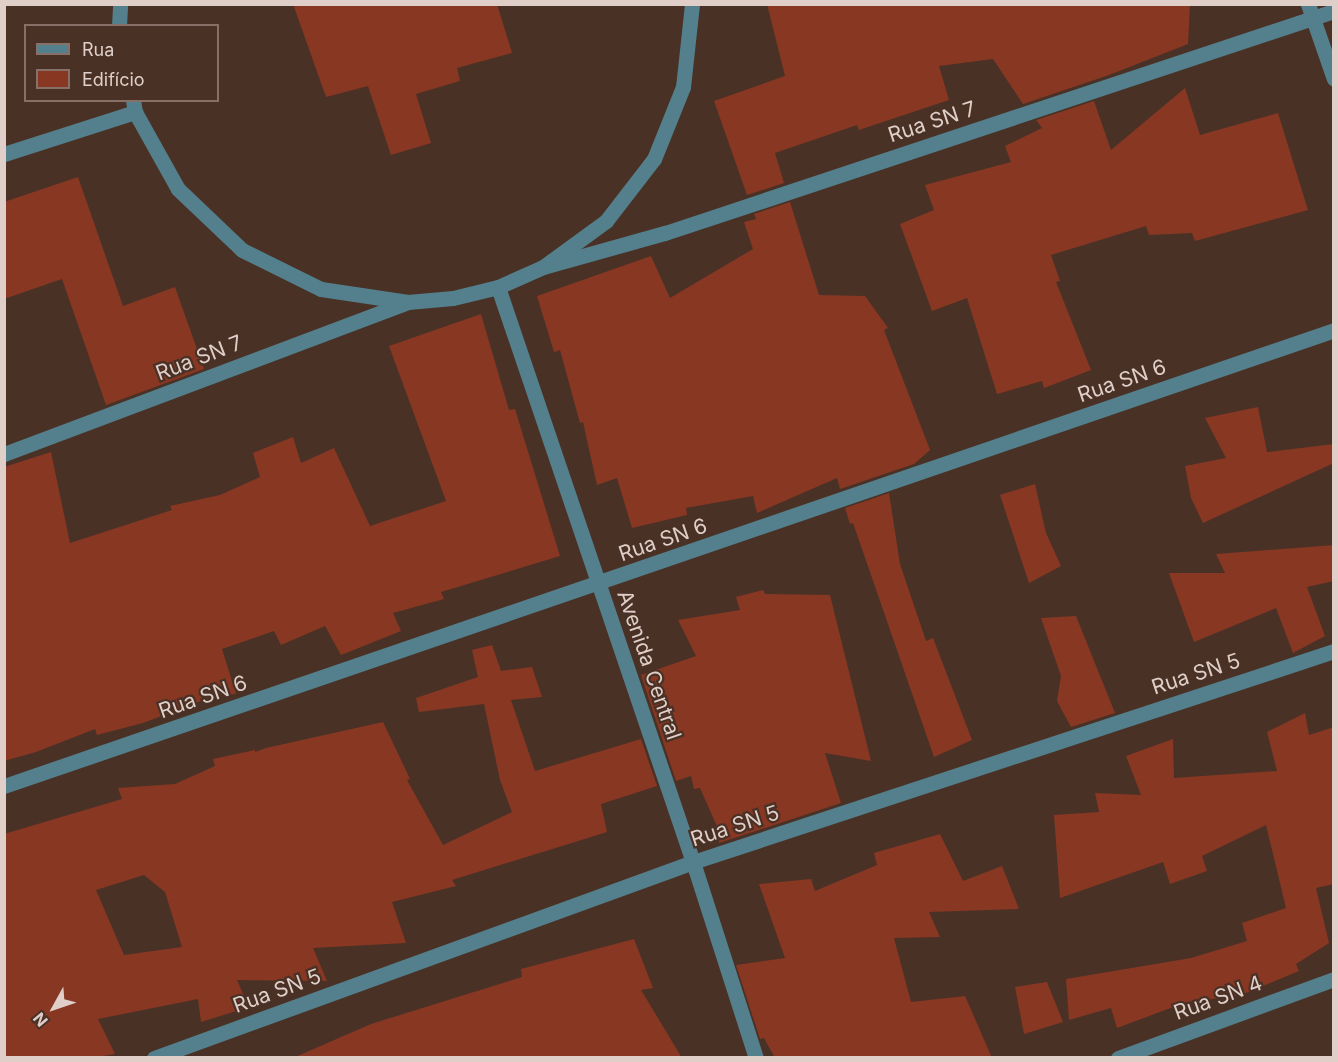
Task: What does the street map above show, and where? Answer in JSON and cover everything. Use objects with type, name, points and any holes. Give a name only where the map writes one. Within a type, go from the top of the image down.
[{"type":"street","points":[[119,24],[120,4]]},
{"type":"street","points":[[4,154],[134,106],[178,189],[242,250],[321,289],[408,302],[453,298],[498,287],[543,267],[606,220],[654,159],[683,87],[692,4]]},
{"type":"street","points":[[1310,11],[1334,79]]},
{"type":"street","name":"Rua SN 7","points":[[543,267],[665,233],[1310,11],[1334,11]]},
{"type":"street","name":"Avenida Central","points":[[498,287],[600,584],[756,1058]]},
{"type":"street","name":"Rua SN 7","points":[[4,454],[408,302]]},
{"type":"street","name":"Rua SN 6","points":[[4,786],[600,584],[1334,330]]},
{"type":"street","name":"Rua SN 5","points":[[154,1058],[693,862],[1334,651]]},
{"type":"street","name":"Rua SN 4","points":[[1118,1058],[1334,979]]},
{"type":"building","points":[[293,4],[497,4],[512,53],[457,68],[460,81],[416,94],[431,143],[391,155],[368,86],[326,97]]},
{"type":"building","points":[[767,4],[1190,4],[1188,44],[1109,75],[1023,104],[993,59],[939,66],[949,100],[859,130],[857,125],[775,153],[784,183],[747,195],[714,101],[785,76]]},
{"type":"building","points":[[1185,88],[1200,135],[1278,113],[1308,210],[1195,241],[1192,233],[1149,235],[1146,226],[1051,255],[1060,281],[1056,282],[1091,370],[1044,388],[1042,381],[997,394],[967,298],[932,311],[900,224],[934,210],[925,185],[1011,162],[1005,146],[1042,128],[1036,120],[1094,101],[1111,150]]},
{"type":"building","points":[[78,177],[123,306],[175,287],[204,369],[106,405],[62,279],[4,299],[4,202]]},
{"type":"building","points":[[790,202],[819,295],[865,296],[888,328],[884,330],[930,450],[914,464],[840,489],[837,478],[757,513],[753,496],[686,508],[687,515],[632,528],[617,478],[597,485],[583,422],[580,423],[560,350],[554,352],[537,296],[651,256],[670,298],[753,249],[744,222],[756,219],[754,214]]},
{"type":"building","points":[[481,314],[509,410],[515,409],[560,556],[441,592],[444,599],[393,613],[401,631],[341,655],[325,626],[281,645],[274,631],[222,649],[236,694],[217,695],[143,723],[97,735],[95,729],[36,752],[4,761],[4,467],[51,452],[70,543],[172,510],[170,506],[220,495],[260,477],[253,453],[293,437],[301,463],[334,448],[370,526],[446,501],[389,346]]},
{"type":"building","points":[[1258,407],[1267,452],[1334,444],[1334,463],[1203,523],[1191,498],[1185,466],[1226,458],[1205,418]]},
{"type":"building","points":[[1035,484],[1046,533],[1061,566],[1029,583],[1000,495]]},
{"type":"building","points":[[889,493],[900,564],[926,641],[933,638],[972,740],[934,757],[853,523],[850,524],[845,508]]},
{"type":"building","points":[[1334,545],[1334,581],[1307,587],[1325,636],[1293,653],[1276,608],[1194,642],[1169,573],[1225,573],[1216,554]]},
{"type":"building","points":[[763,590],[765,594],[830,595],[871,761],[825,753],[841,803],[719,843],[716,824],[700,788],[694,789],[691,776],[676,781],[641,675],[696,656],[678,620],[740,610],[736,597]]},
{"type":"building","points":[[1076,616],[1115,713],[1071,727],[1057,701],[1061,676],[1041,618]]},
{"type":"building","points":[[492,645],[501,671],[532,667],[542,697],[511,700],[535,771],[641,739],[657,786],[601,804],[607,832],[452,880],[456,886],[392,902],[406,943],[313,948],[327,981],[237,980],[249,1007],[201,1022],[198,999],[98,1019],[115,1054],[92,1058],[4,1058],[4,834],[122,799],[118,788],[175,784],[215,766],[213,759],[255,750],[255,752],[383,722],[410,779],[407,780],[443,845],[512,812],[500,780],[484,704],[419,712],[416,698],[478,677],[472,650]],"holes":[[[144,875],[165,892],[182,947],[124,955],[96,890]]]},
{"type":"building","points":[[1305,713],[1309,735],[1334,727],[1334,884],[1316,888],[1329,943],[1296,964],[1299,971],[1241,995],[1184,1003],[1117,1028],[1111,1008],[1069,1020],[1066,979],[1191,958],[1247,941],[1242,923],[1286,908],[1266,825],[1202,856],[1207,871],[1170,884],[1163,862],[1060,898],[1054,815],[1099,812],[1095,793],[1141,795],[1126,756],[1173,739],[1174,778],[1277,771],[1267,732]]},
{"type":"building","points":[[940,834],[963,881],[1002,866],[1019,909],[929,912],[940,937],[894,938],[911,1002],[965,996],[992,1058],[775,1058],[764,1038],[760,1039],[736,965],[785,958],[759,884],[811,879],[815,891],[877,865],[874,853]]},
{"type":"building","points":[[634,939],[653,988],[641,990],[682,1058],[293,1058],[371,1024],[522,977],[521,969]]},
{"type":"building","points":[[1047,982],[1063,1022],[1024,1034],[1015,987]]}]
